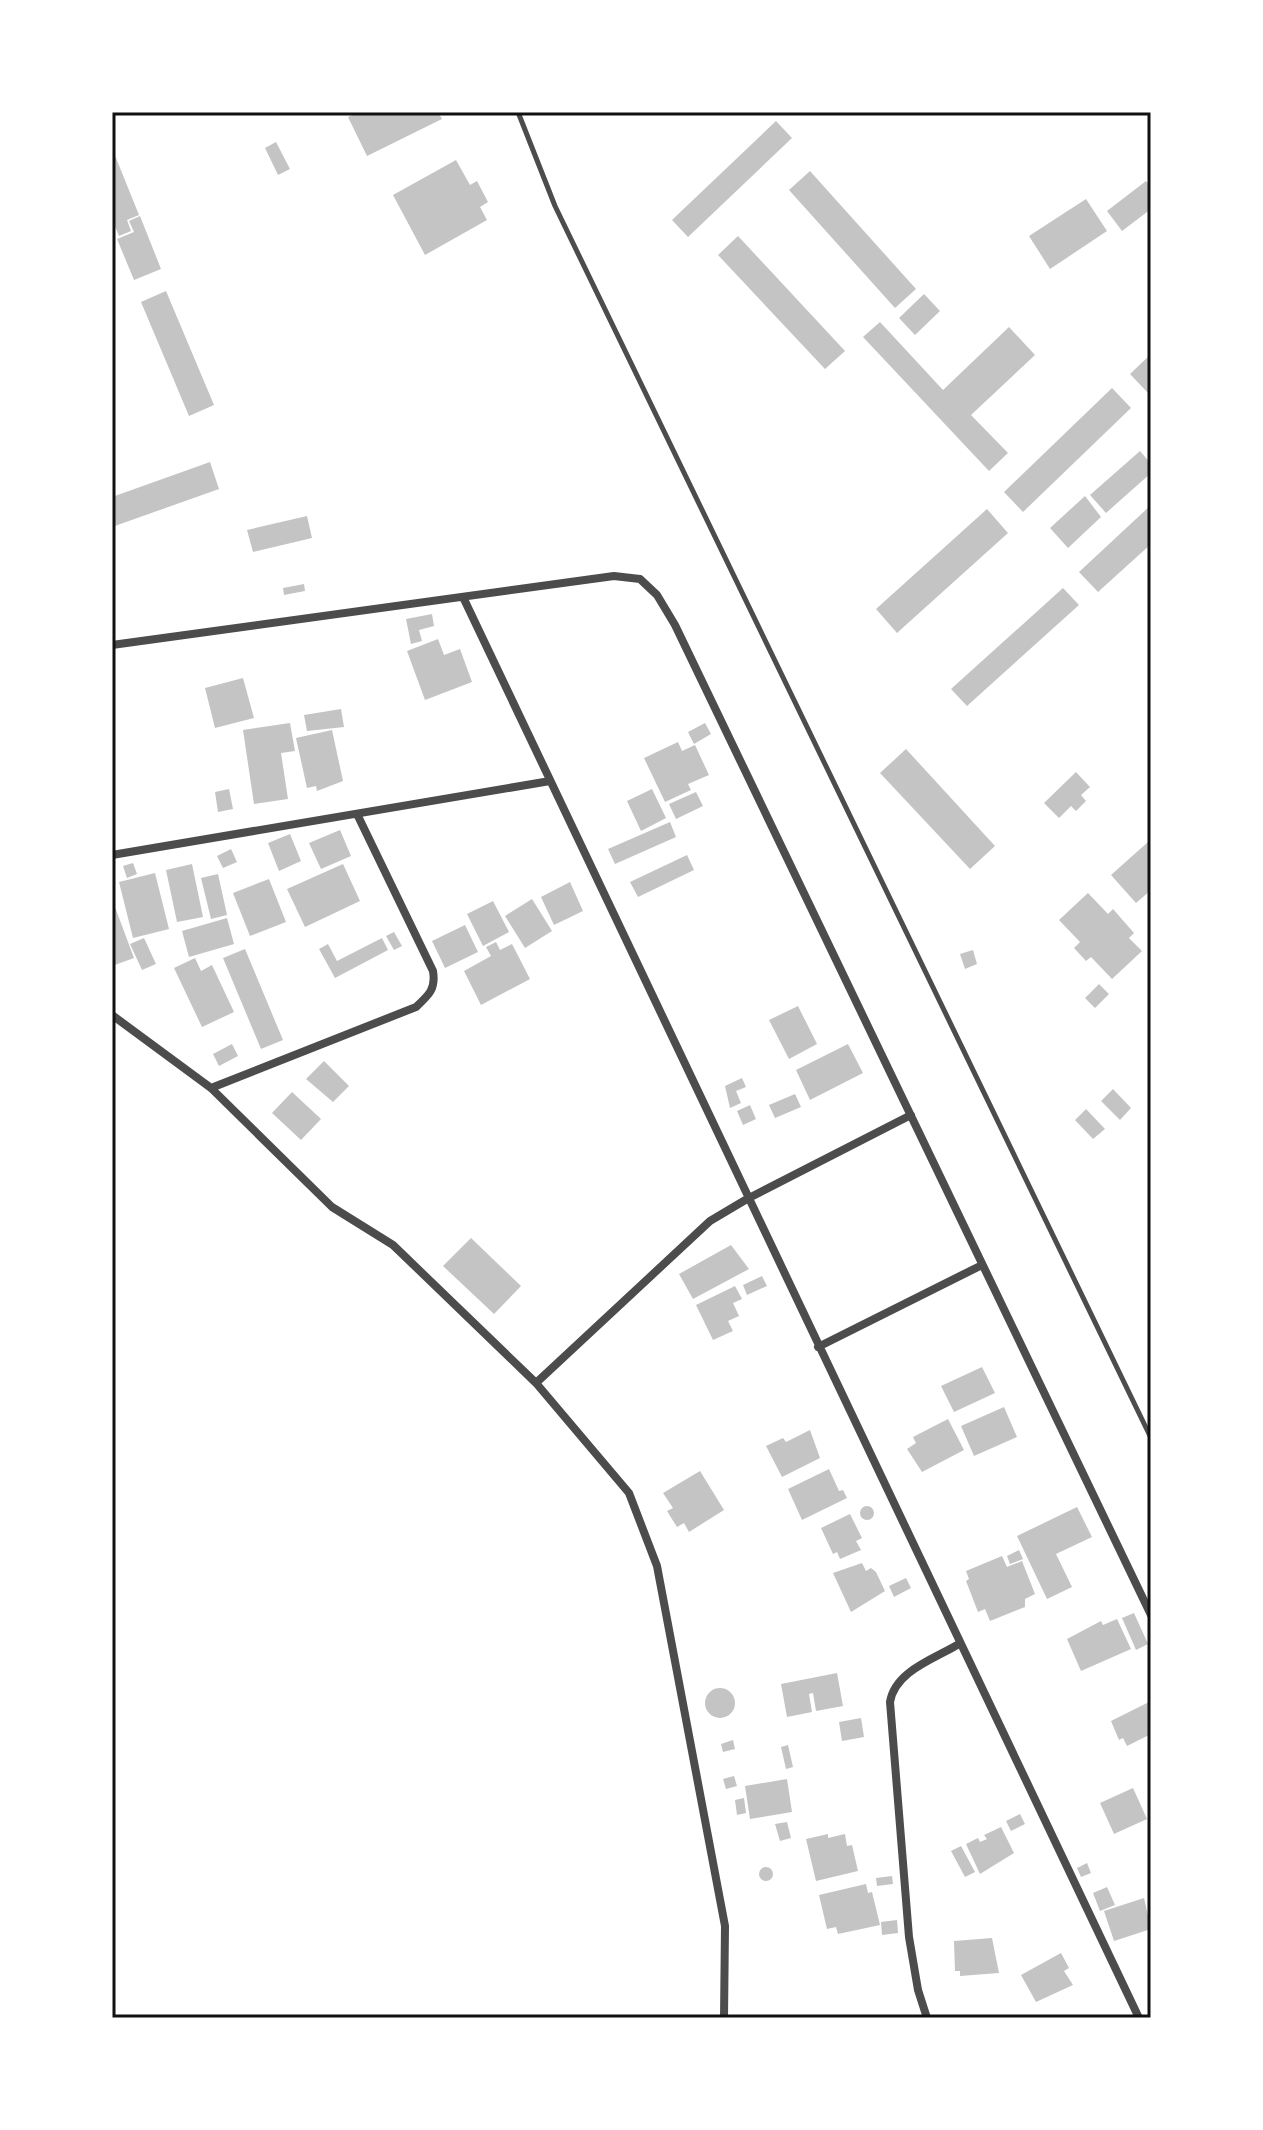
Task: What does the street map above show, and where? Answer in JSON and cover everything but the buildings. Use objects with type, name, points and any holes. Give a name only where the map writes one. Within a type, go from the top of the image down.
[{"type":"street","points":[[112,645],[614,576],[640,579],[657,595],[1151,1615]]},
{"type":"street","points":[[463,597],[1139,2018]]},
{"type":"street","points":[[112,855],[550,781]]},
{"type":"street","points":[[211,1088],[416,1007],[430,994],[435,983],[433,971],[357,814]]},
{"type":"street","points":[[112,1015],[211,1088],[332,1207],[393,1245],[536,1383],[629,1493],[657,1566],[725,1926],[724,2018]]},
{"type":"street","points":[[536,1383],[710,1221],[911,1115]]},
{"type":"street","points":[[818,1347],[982,1265]]},
{"type":"street","points":[[927,2018],[918,1990],[909,1937],[890,1702],[892,1688],[903,1677],[959,1644]]},
{"type":"lane","points":[[518,112],[562,221],[1151,1438]]}]
